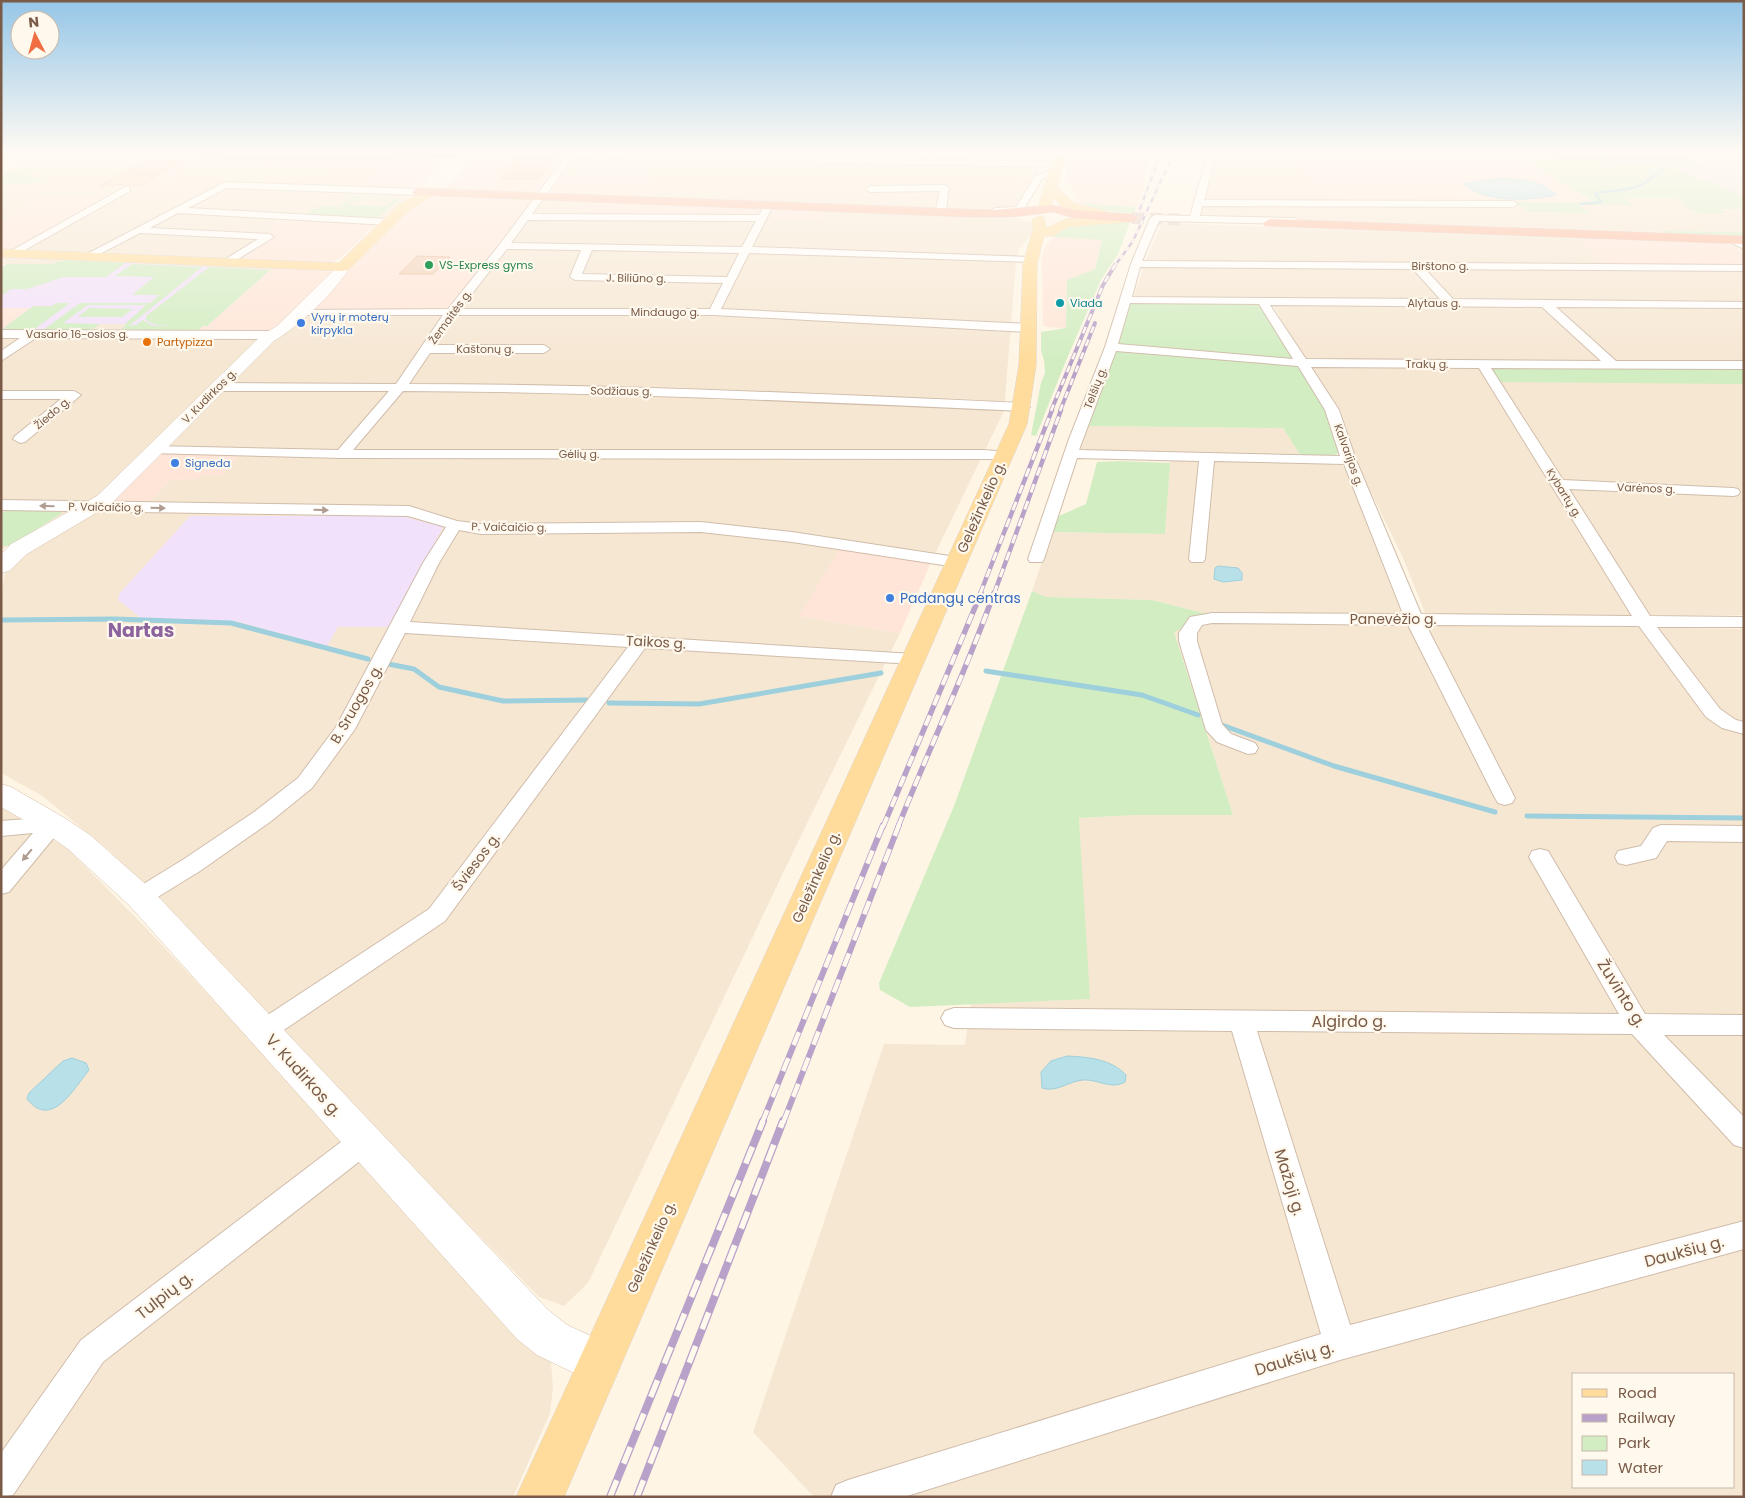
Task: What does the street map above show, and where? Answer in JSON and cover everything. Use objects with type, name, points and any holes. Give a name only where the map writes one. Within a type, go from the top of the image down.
[{"type":"highway","points":[[1270,223],[1740,242]]},
{"type":"main road","name":"V. Kudirkos g.","points":[[1,566],[10,549],[104,500],[272,335],[283,329],[387,223]]},
{"type":"main road","name":"Geležinkelio g.","points":[[540,1497],[1018,424],[1023,407],[1033,251],[1042,225],[1041,223]]},
{"type":"main road","points":[[1033,251],[1054,223]]},
{"type":"main road","points":[[1048,233],[1065,224],[1076,223]]},
{"type":"main road","points":[[7,253],[228,262],[341,270]]},
{"type":"main road","name":"V. Kudirkos g.","points":[[1,794],[53,824],[79,842],[140,898],[532,1324],[552,1340],[599,1363]]},
{"type":"street","points":[[7,253],[63,223]]},
{"type":"street","points":[[90,255],[152,223]]},
{"type":"street","name":"Žemaitės g.","points":[[342,454],[397,388],[426,350],[451,312],[504,246],[520,223]]},
{"type":"street","points":[[714,312],[760,223]]},
{"type":"street","name":"Telšių g.","points":[[1036,559],[1076,439],[1111,347],[1136,264],[1152,223]]},
{"type":"street","points":[[1248,223],[1417,232],[1447,230]]},
{"type":"street","points":[[139,230],[269,237],[228,262]]},
{"type":"street","points":[[504,246],[746,250],[1033,251]]},
{"type":"street","name":"J. Biliūno g.","points":[[588,247],[575,277],[731,280]]},
{"type":"street","name":"Birštono g.","points":[[1136,264],[1744,268]]},
{"type":"street","points":[[1416,266],[1450,303]]},
{"type":"street","name":"Alytaus g.","points":[[1125,300],[1744,305]]},
{"type":"street","name":"Kalvarijos g.","points":[[1263,302],[1332,410],[1349,460],[1414,619]]},
{"type":"street","points":[[1546,304],[1613,365]]},
{"type":"street","name":"Mindaugo g.","points":[[300,312],[714,312],[1029,328]]},
{"type":"street","name":"Vasario 16-osios g.","points":[[1,334],[272,335]]},
{"type":"street","points":[[1,356],[33,334]]},
{"type":"street","name":"Trakų g.","points":[[1111,347],[1302,363],[1744,365]]},
{"type":"street","name":"Kaštonų g.","points":[[426,350],[544,349]]},
{"type":"street","name":"Kybartų g.","points":[[1483,364],[1644,621],[1713,713],[1729,724],[1744,728]]},
{"type":"street","name":"Sodžiaus g.","points":[[218,387],[526,388],[673,392],[1023,407]]},
{"type":"street","name":"Žiedo g.","points":[[1,395],[74,394],[20,439]]},
{"type":"street","name":"Gėlių g.","points":[[155,450],[342,454],[1004,455]]},
{"type":"street","points":[[1072,454],[1349,460]]},
{"type":"street","points":[[1197,559],[1207,457]]},
{"type":"street","name":"Varėnos g.","points":[[1558,484],[1733,492]]},
{"type":"street","name":"P. Vaičaičio g.","points":[[1,505],[409,511],[455,525],[481,529],[708,528],[792,537],[956,562]]},
{"type":"street","name":"B. Sruogos g.","points":[[140,898],[238,833],[306,783],[345,729],[431,563],[455,525]]},
{"type":"street","name":"Panevėžio g.","points":[[1248,748],[1224,738],[1214,726],[1188,641],[1188,633],[1196,621],[1212,618],[1744,622]]},
{"type":"street","points":[[1414,619],[1505,798]]},
{"type":"street","name":"Taikos g.","points":[[399,627],[913,660]]},
{"type":"street","name":"Šviesos g.","points":[[263,1031],[437,915],[641,642]]},
{"type":"street","points":[[1,829],[53,824]]},
{"type":"street","points":[[1,886],[53,824]]},
{"type":"street","points":[[1626,857],[1648,852],[1661,833],[1744,834]]},
{"type":"street","name":"Žuvinto g.","points":[[1540,857],[1638,1024],[1744,1136]]},
{"type":"street","name":"Algirdo g.","points":[[954,1018],[1744,1024]]},
{"type":"street","name":"Mažoji g.","points":[[1241,1020],[1340,1344]]},
{"type":"street","name":"Tulpių g.","points":[[1,1483],[92,1351],[364,1141]]},
{"type":"street","name":"Daukšių g.","points":[[848,1497],[1340,1344],[1744,1235]]},
{"type":"shaded area","points":[[1,223],[66,223],[17,250],[1,251]]},
{"type":"shaded area","points":[[68,223],[359,223],[273,227],[268,236],[229,260],[25,251],[24,249]]},
{"type":"shaded area","points":[[277,223],[377,223],[341,258],[329,263],[229,260],[268,236]]},
{"type":"shaded area","points":[[395,223],[517,223],[453,306],[443,310],[309,310]]},
{"type":"shaded area","points":[[526,223],[1035,223],[1036,228],[1019,249],[1016,262],[1004,411],[932,560],[799,616],[900,633],[795,848],[588,1283],[564,1306],[539,1297],[262,1014],[111,852],[41,795],[1,773],[1,595],[6,569],[24,550],[110,504],[148,504],[170,480],[197,479],[164,452],[273,339],[305,314],[456,314],[487,276]]},
{"type":"shaded area","points":[[1162,223],[1580,238],[1604,265],[1744,266],[1744,615],[1426,615],[1403,558],[1353,455],[1341,411],[1270,300],[1139,298],[1134,296],[1146,260]]},
{"type":"shaded area","points":[[1353,223],[1744,223],[1744,232],[1563,231]]},
{"type":"shaded area","points":[[1053,237],[1102,239],[1095,269],[1067,280],[1066,328],[1043,325],[1042,262],[1044,249]]},
{"type":"shaded area","points":[[1580,238],[1725,243],[1744,251],[1744,266],[1604,265]]},
{"type":"shaded area","points":[[7,256],[274,267],[196,335],[253,336],[260,339],[93,500],[61,515],[1,550],[1,330],[30,308],[1,308],[1,268],[6,264],[1,264],[6,261],[2,260]]},
{"type":"shaded area","points":[[66,260],[270,270],[207,326],[203,326],[198,330],[120,330],[127,324],[100,324],[91,330],[1,330],[30,308],[1,308],[1,268],[7,264],[51,264]]},
{"type":"shaded area","points":[[274,267],[333,272],[274,330],[269,332],[200,332],[201,330],[198,330],[203,326],[207,326]]},
{"type":"shaded area","points":[[31,307],[15,319],[1,330],[1,308]]},
{"type":"shaded area","points":[[1086,426],[1283,428],[1301,456],[1083,451],[1079,447]]},
{"type":"shaded area","points":[[164,452],[241,454],[222,475],[201,475],[197,479],[170,480],[148,504],[110,504]]},
{"type":"shaded area","points":[[1170,459],[1337,463],[1345,467],[1403,608],[1402,612],[1395,615],[1211,615],[1152,600],[1046,597],[1032,591],[1052,532],[1165,534]]},
{"type":"shaded area","points":[[190,516],[401,516],[443,527],[391,627],[338,627],[327,646],[235,621],[141,618],[118,600],[119,594]]},
{"type":"shaded area","points":[[841,547],[932,560],[900,633],[799,616]]},
{"type":"shaded area","points":[[1227,620],[1744,629],[1744,1497],[814,1497],[753,1432],[884,1044],[965,1045],[971,1004],[1089,999],[1079,818],[1136,815],[1233,815],[1174,631],[1201,622]]},
{"type":"shaded area","points":[[1,806],[68,849],[147,929],[551,1362],[553,1388],[550,1413],[513,1497],[1,1497]]},
{"type":"green space","points":[[1087,223],[1130,223],[1118,254],[1101,280],[1036,436],[1031,435],[1041,383],[1045,373],[1041,351],[1041,332],[1066,328],[1067,280],[1095,269],[1102,240],[1053,237],[1060,228]]},
{"type":"green space","points":[[1662,231],[1744,232],[1744,237],[1665,233]]},
{"type":"green space","points":[[66,260],[125,263],[106,277],[64,277],[27,289],[11,289],[1,296],[1,268],[7,264],[51,264]]},
{"type":"green space","points":[[132,264],[202,267],[129,326],[136,325],[143,320],[153,326],[172,326],[155,325],[146,320],[146,316],[209,267],[270,270],[207,326],[203,326],[198,330],[120,330],[146,305],[88,305],[63,323],[100,324],[91,330],[43,330],[80,303],[150,303],[159,295],[132,295],[154,277],[115,276]]},
{"type":"green space","points":[[56,303],[70,303],[33,330],[1,330],[33,306],[52,306]]},
{"type":"green space","points":[[1128,303],[1261,305],[1294,359],[1121,345],[1117,343]]},
{"type":"green space","points":[[89,308],[133,309],[122,317],[78,317]]},
{"type":"green space","points":[[1115,350],[1295,366],[1301,369],[1327,409],[1341,452],[1316,457],[1301,456],[1283,428],[1086,426]]},
{"type":"green space","points":[[1744,365],[1744,384],[1494,382],[1486,368]]},
{"type":"green space","points":[[1097,462],[1170,463],[1165,534],[1052,532],[1059,516],[1086,504]]},
{"type":"green space","points":[[10,510],[62,513],[10,546],[2,546],[1,513]]},
{"type":"green space","points":[[1032,591],[1046,597],[1152,600],[1211,615],[1174,632],[1233,815],[1136,815],[1079,818],[1090,999],[910,1007],[880,990],[879,983],[954,806]]},
{"type":"water","points":[[1218,566],[1238,568],[1242,573],[1242,580],[1223,582],[1214,579],[1215,568]]},
{"type":"water","points":[[1067,1056],[1091,1058],[1113,1065],[1126,1075],[1125,1082],[1110,1085],[1083,1080],[1052,1089],[1042,1088],[1041,1072],[1051,1061]]},
{"type":"water","points":[[72,1058],[86,1063],[89,1070],[62,1103],[54,1108],[45,1110],[36,1107],[27,1099],[29,1093],[63,1061]]},
{"type":"building","name":"VS-Express gyms","points":[[417,256],[450,257],[433,274],[399,274]]},
{"type":"waterway","points":[[3,620],[114,619],[231,623],[368,659]]},
{"type":"waterway","points":[[388,664],[414,669],[439,687],[503,701],[586,700]]},
{"type":"waterway","points":[[986,671],[1142,695],[1198,715]]},
{"type":"waterway","points":[[609,703],[699,704],[881,673]]},
{"type":"waterway","points":[[1222,725],[1334,766],[1495,812]]},
{"type":"waterway","points":[[1527,816],[1744,818]]},
{"type":"railway","points":[[1114,267],[1133,241],[1141,223]]},
{"type":"railway","points":[[1051,411],[1103,285],[1115,265]]},
{"type":"railway","points":[[1060,411],[1095,323]]},
{"type":"railway","points":[[980,594],[1052,410]]},
{"type":"railway","points":[[994,594],[1061,410]]},
{"type":"railway","points":[[883,827],[981,593]]},
{"type":"railway","points":[[898,827],[972,652],[994,593]]},
{"type":"railway","points":[[762,1123],[883,825]]},
{"type":"railway","points":[[783,1123],[899,825]]},
{"type":"railway","points":[[610,1497],[763,1121]]},
{"type":"railway","points":[[637,1497],[783,1121]]},
{"type":"place","name":"VS-Express gyms","points":[[429,265]]},
{"type":"place","name":"Viada","points":[[1060,303]]},
{"type":"place","name":"Vyrų ir moterų kirpykla","points":[[301,323]]},
{"type":"place","name":"Partypizza","points":[[147,342]]},
{"type":"place","name":"Signeda","points":[[175,463]]},
{"type":"place","name":"Padangų centras","points":[[890,598]]},
{"type":"district","name":"Nartas","points":[[141,630]]}]
